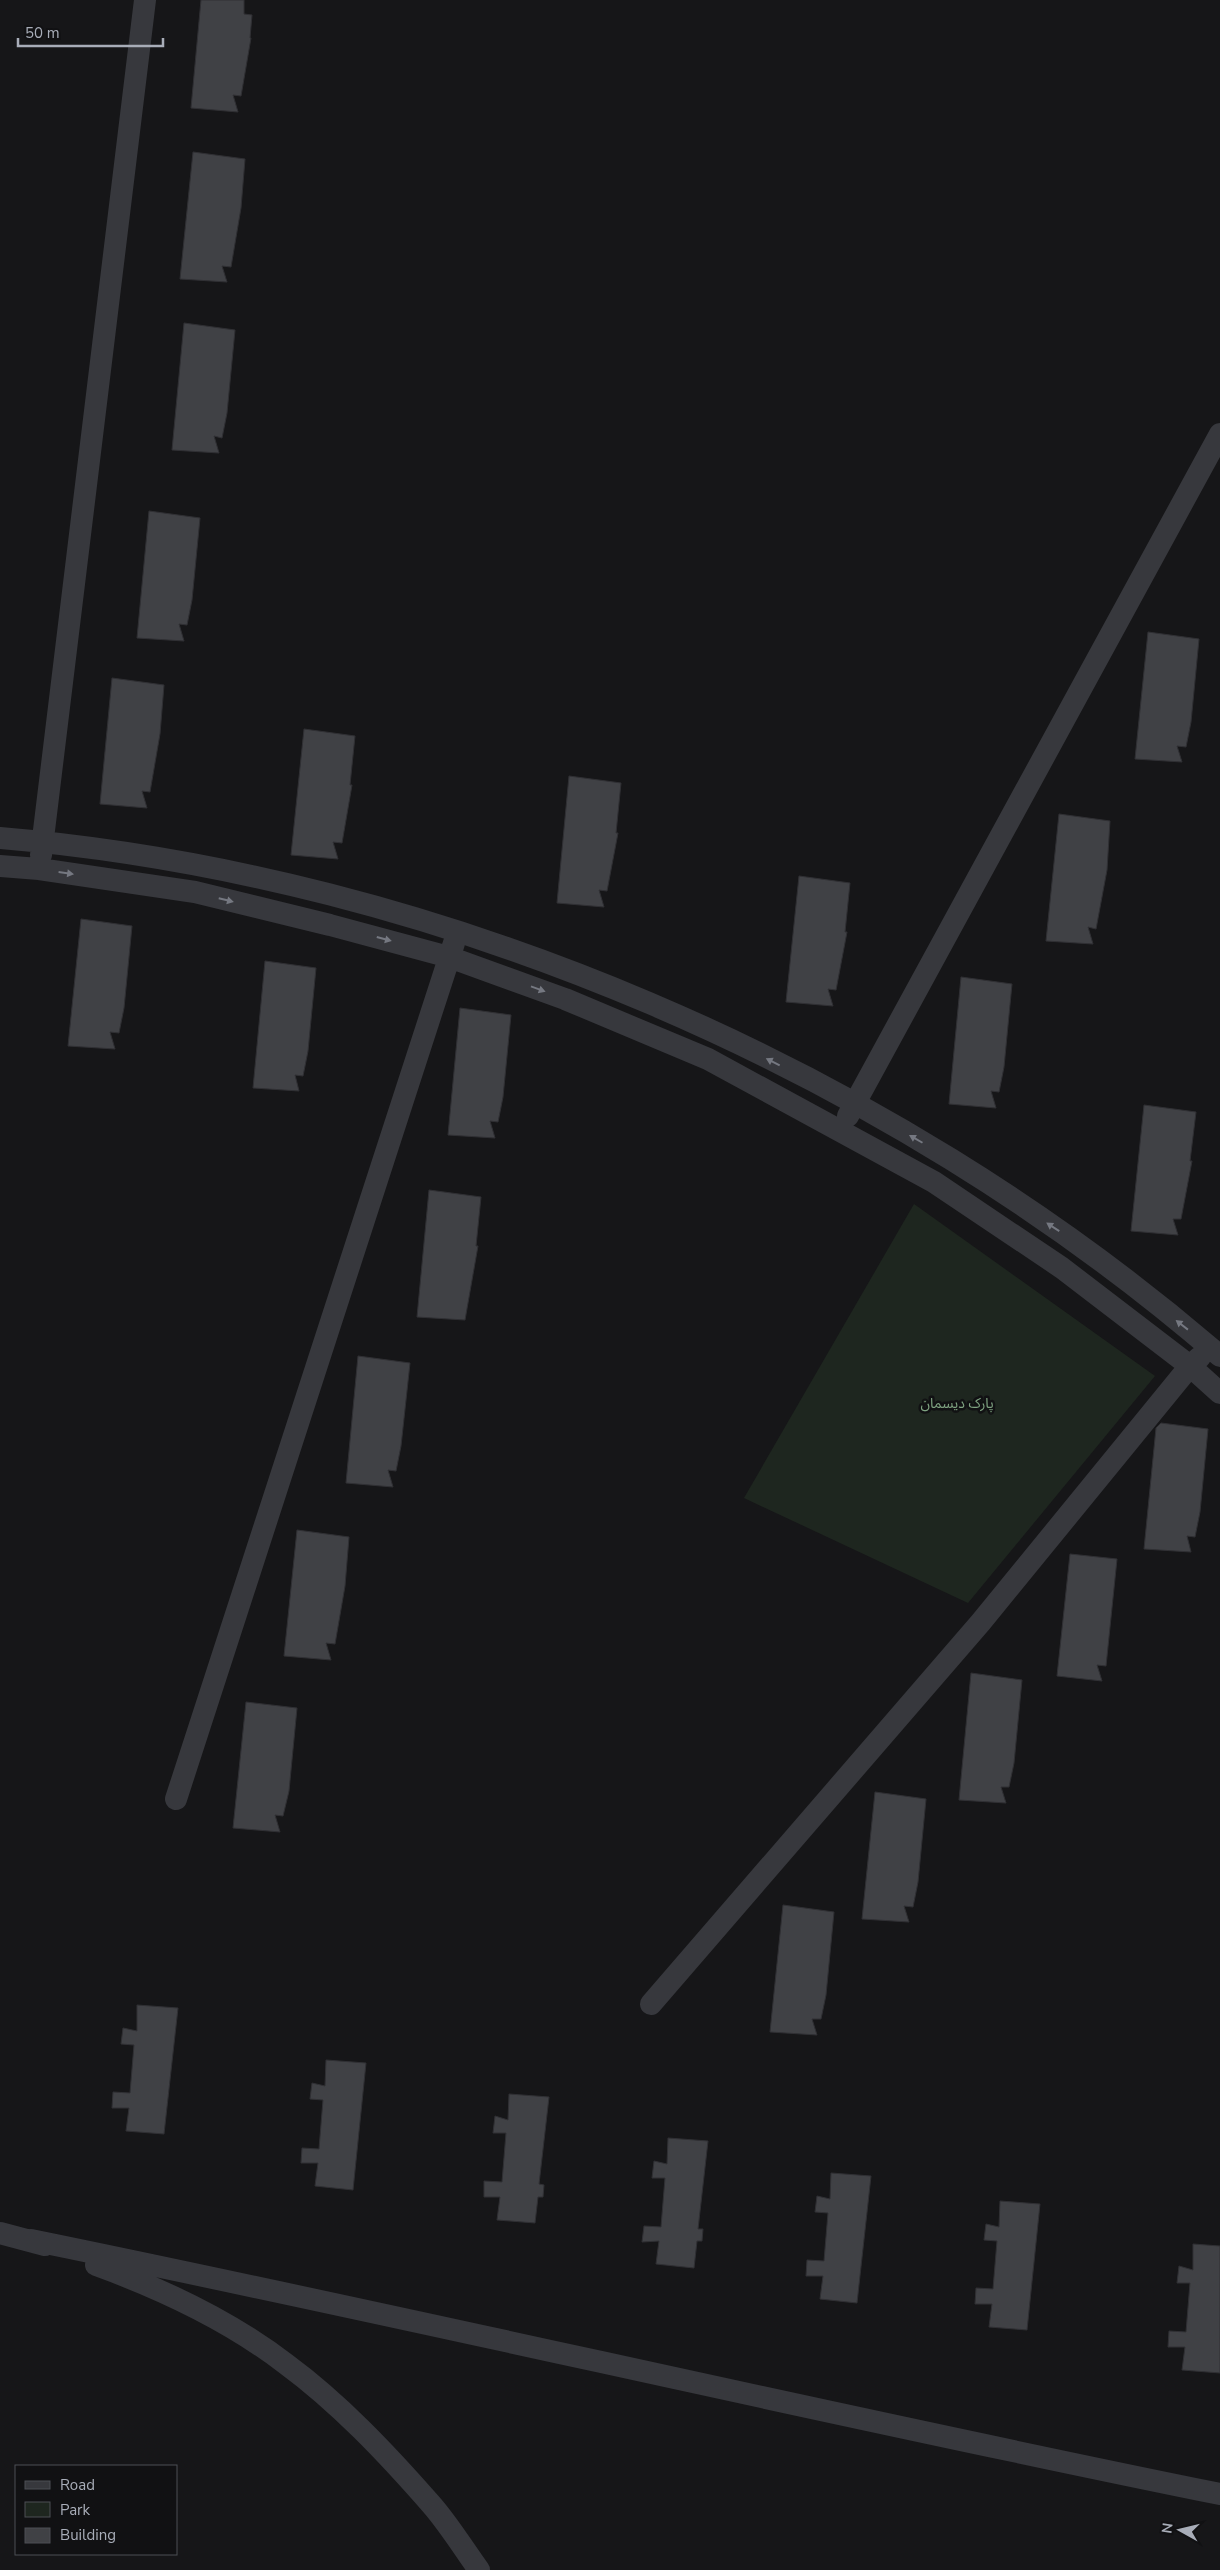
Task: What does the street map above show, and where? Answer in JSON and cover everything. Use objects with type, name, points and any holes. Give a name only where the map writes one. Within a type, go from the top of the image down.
[{"type":"street","points":[[40,869],[146,0]]},
{"type":"street","points":[[841,1130],[1220,434]]},
{"type":"street","points":[[0,838],[43,842],[202,866],[338,897],[457,932],[577,973],[707,1028],[854,1103],[942,1155],[1081,1246],[1215,1352],[1190,1366],[981,1622],[651,2004]]},
{"type":"street","points":[[0,866],[40,869],[195,892],[449,957],[565,999],[708,1059],[934,1182],[1062,1268],[1190,1366],[1220,1393]]},
{"type":"street","points":[[176,1800],[457,932]]},
{"type":"street","points":[[0,2234],[208,2276],[950,2439],[1220,2494]]},
{"type":"street","points":[[31,2240],[146,2284],[225,2324],[286,2363],[348,2417],[431,2504],[479,2570]]},
{"type":"green space","name":"پارک دیسمان","points":[[914,1204],[1155,1376],[968,1603],[744,1498]]},
{"type":"building","points":[[201,0],[244,0],[244,14],[252,15],[251,38],[241,96],[233,95],[238,112],[191,108]]},
{"type":"building","points":[[193,152],[245,159],[241,208],[231,267],[222,266],[227,282],[180,279]]},
{"type":"building","points":[[184,323],[235,330],[227,413],[222,438],[214,436],[219,453],[172,450]]},
{"type":"building","points":[[149,511],[200,518],[192,600],[187,625],[179,624],[184,641],[137,638]]},
{"type":"building","points":[[1148,632],[1199,639],[1191,722],[1186,747],[1177,746],[1182,762],[1135,759]]},
{"type":"building","points":[[112,678],[164,685],[160,734],[150,792],[142,791],[147,808],[100,804]]},
{"type":"building","points":[[304,729],[355,736],[350,785],[352,785],[342,843],[333,842],[338,859],[291,855]]},
{"type":"building","points":[[569,776],[621,783],[616,833],[618,833],[607,891],[599,890],[604,907],[557,903]]},
{"type":"building","points":[[1059,814],[1110,821],[1107,870],[1096,929],[1088,927],[1093,944],[1046,941]]},
{"type":"building","points":[[799,876],[850,883],[845,932],[847,932],[836,990],[828,989],[833,1006],[786,1002]]},
{"type":"building","points":[[81,919],[132,926],[124,1008],[119,1033],[110,1032],[115,1049],[68,1046]]},
{"type":"building","points":[[265,961],[316,968],[308,1051],[303,1076],[295,1075],[299,1091],[253,1088]]},
{"type":"building","points":[[961,977],[1012,984],[1004,1067],[999,1092],[991,1091],[996,1108],[949,1104]]},
{"type":"building","points":[[460,1008],[511,1015],[503,1097],[498,1122],[490,1121],[495,1138],[448,1135]]},
{"type":"building","points":[[1144,1105],[1196,1112],[1190,1161],[1192,1161],[1181,1219],[1173,1219],[1178,1235],[1131,1231]]},
{"type":"building","points":[[429,1190],[481,1197],[476,1246],[478,1246],[465,1320],[417,1317]]},
{"type":"building","points":[[358,1356],[410,1363],[401,1446],[396,1471],[388,1470],[393,1487],[346,1483]]},
{"type":"building","points":[[1161,1423],[1208,1429],[1200,1512],[1195,1537],[1187,1536],[1191,1552],[1144,1549],[1156,1428]]},
{"type":"building","points":[[297,1530],[349,1537],[345,1586],[335,1644],[326,1643],[331,1660],[284,1656]]},
{"type":"building","points":[[1070,1554],[1117,1559],[1106,1666],[1097,1665],[1102,1681],[1057,1676]]},
{"type":"building","points":[[971,1673],[1022,1680],[1014,1763],[1009,1787],[1001,1787],[1006,1803],[959,1800]]},
{"type":"building","points":[[246,1702],[297,1708],[289,1791],[283,1816],[275,1815],[280,1832],[233,1828]]},
{"type":"building","points":[[875,1792],[926,1799],[918,1882],[913,1907],[904,1906],[909,1922],[862,1919]]},
{"type":"building","points":[[783,1905],[834,1912],[826,1995],[821,2019],[812,2019],[817,2035],[770,2032]]},
{"type":"building","points":[[137,2005],[178,2008],[164,2134],[126,2131],[129,2108],[112,2108],[113,2092],[130,2093],[134,2045],[121,2044],[123,2028],[137,2031]]},
{"type":"building","points":[[326,2060],[366,2063],[353,2190],[315,2186],[318,2163],[301,2163],[302,2148],[319,2149],[323,2100],[310,2099],[312,2083],[325,2086]]},
{"type":"building","points":[[509,2094],[549,2097],[539,2184],[544,2185],[543,2197],[538,2197],[535,2223],[497,2220],[500,2197],[484,2197],[484,2181],[502,2182],[506,2133],[493,2133],[495,2116],[508,2120]]},
{"type":"building","points":[[668,2138],[708,2141],[698,2229],[703,2229],[702,2241],[697,2241],[694,2268],[656,2264],[659,2241],[642,2242],[644,2226],[661,2227],[665,2178],[652,2178],[654,2161],[667,2164]]},
{"type":"building","points":[[831,2173],[871,2176],[857,2303],[820,2299],[823,2276],[806,2276],[807,2260],[824,2261],[828,2213],[815,2212],[817,2196],[830,2199]]},
{"type":"building","points":[[1000,2201],[1040,2204],[1027,2330],[989,2327],[992,2304],[975,2304],[976,2288],[993,2289],[997,2241],[984,2240],[986,2224],[999,2227]]},
{"type":"building","points":[[1193,2244],[1220,2246],[1220,2373],[1182,2370],[1185,2347],[1168,2347],[1169,2331],[1186,2332],[1190,2283],[1177,2283],[1179,2266],[1193,2270]]}]
